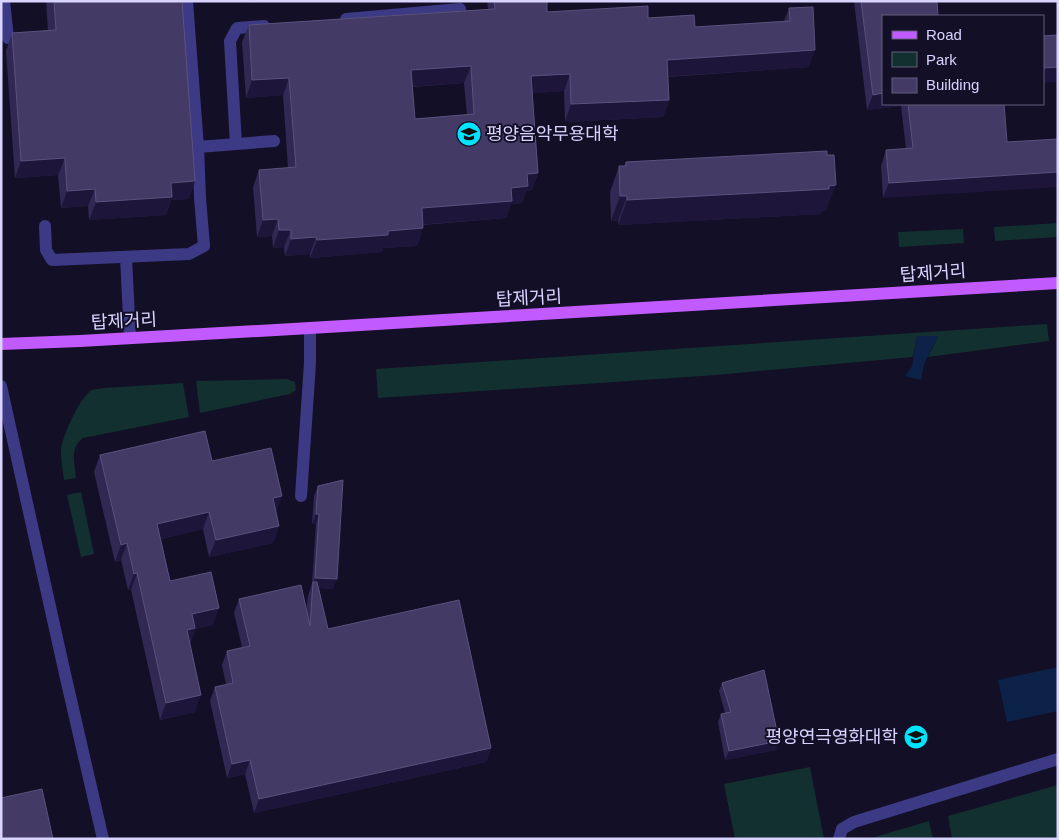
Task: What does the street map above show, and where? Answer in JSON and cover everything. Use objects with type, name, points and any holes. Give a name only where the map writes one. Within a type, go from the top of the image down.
[{"type":"main road","name":"탑제거리","points":[[1,344],[310,328],[1058,283]]},
{"type":"street","points":[[4,1],[8,38]]},
{"type":"street","points":[[45,226],[46,250],[52,260],[189,254],[204,246],[187,1]]},
{"type":"street","points":[[334,20],[460,9]]},
{"type":"street","points":[[236,144],[230,41],[237,28],[276,25]]},
{"type":"street","points":[[198,147],[274,141]]},
{"type":"street","points":[[126,257],[130,338]]},
{"type":"street","points":[[301,496],[310,362],[310,328]]},
{"type":"street","points":[[1,386],[104,839]]},
{"type":"street","points":[[839,839],[842,829],[854,822],[1058,759]]},
{"type":"green space","points":[[1058,223],[1058,237],[995,241],[994,227]]},
{"type":"green space","points":[[963,229],[964,243],[899,247],[898,232]]},
{"type":"green space","points":[[1047,324],[1049,341],[928,357],[938,336],[917,336],[913,357],[716,375],[378,398],[376,369]]},
{"type":"green space","points":[[287,379],[295,382],[296,390],[290,394],[200,413],[196,381]]},
{"type":"green space","points":[[183,383],[189,417],[83,438],[74,451],[76,478],[64,480],[61,453],[64,439],[77,409],[87,394],[92,390],[104,388]]},
{"type":"green space","points":[[81,492],[94,554],[81,557],[67,495]]},
{"type":"green space","points":[[810,767],[824,839],[735,839],[724,784]]},
{"type":"green space","points":[[1058,785],[1058,839],[952,839],[948,816]]},
{"type":"green space","points":[[929,821],[933,839],[868,839]]},
{"type":"water","points":[[917,336],[938,336],[924,364],[921,380],[905,376],[912,366]]},
{"type":"water","points":[[1058,667],[1058,711],[1007,722],[998,680]]},
{"type":"building","points":[[54,1],[182,1],[195,181],[171,183],[172,197],[96,202],[95,189],[67,191],[65,158],[21,161],[12,33],[56,30]]},
{"type":"building","points":[[494,1],[547,1],[547,12],[648,6],[648,18],[694,15],[695,27],[790,21],[789,8],[813,7],[815,50],[667,60],[669,100],[571,104],[570,74],[531,76],[538,173],[527,174],[528,186],[511,188],[512,201],[422,208],[423,228],[388,231],[388,235],[317,240],[316,237],[291,239],[291,230],[279,230],[278,219],[263,220],[259,170],[296,167],[289,78],[252,80],[249,25],[495,9]],"holes":[[[471,66],[474,114],[415,119],[411,70]]]},
{"type":"building","points":[[861,1],[937,1],[938,15],[882,15],[882,93],[873,95]]},
{"type":"building","points":[[1058,35],[1058,67],[1044,68],[1044,36]]},
{"type":"building","points":[[908,105],[1004,105],[1007,142],[1058,139],[1058,172],[889,183],[886,150],[913,148]]},
{"type":"building","points":[[827,151],[827,155],[834,155],[836,185],[829,186],[829,189],[627,200],[627,196],[620,196],[619,166],[626,166],[626,162]]},
{"type":"building","points":[[205,431],[212,461],[271,448],[282,496],[273,498],[279,526],[216,540],[209,512],[157,524],[170,581],[211,572],[219,608],[192,614],[195,628],[187,630],[201,695],[166,703],[137,573],[134,574],[127,543],[121,545],[100,455]]},
{"type":"building","points":[[343,480],[337,579],[315,578],[319,514],[316,514],[318,486]]},
{"type":"building","points":[[313,582],[317,582],[328,629],[459,600],[491,748],[259,799],[250,760],[232,764],[215,687],[233,683],[227,651],[250,646],[239,599],[301,585],[310,626]]},
{"type":"building","points":[[764,670],[779,741],[729,751],[721,714],[731,712],[722,683]]},
{"type":"building","points":[[42,789],[53,839],[1,839],[1,798]]},
{"type":"place","name":"평양음악무용대학","points":[[469,134]]},
{"type":"place","name":"평양연극영화대학","points":[[916,737]]}]
